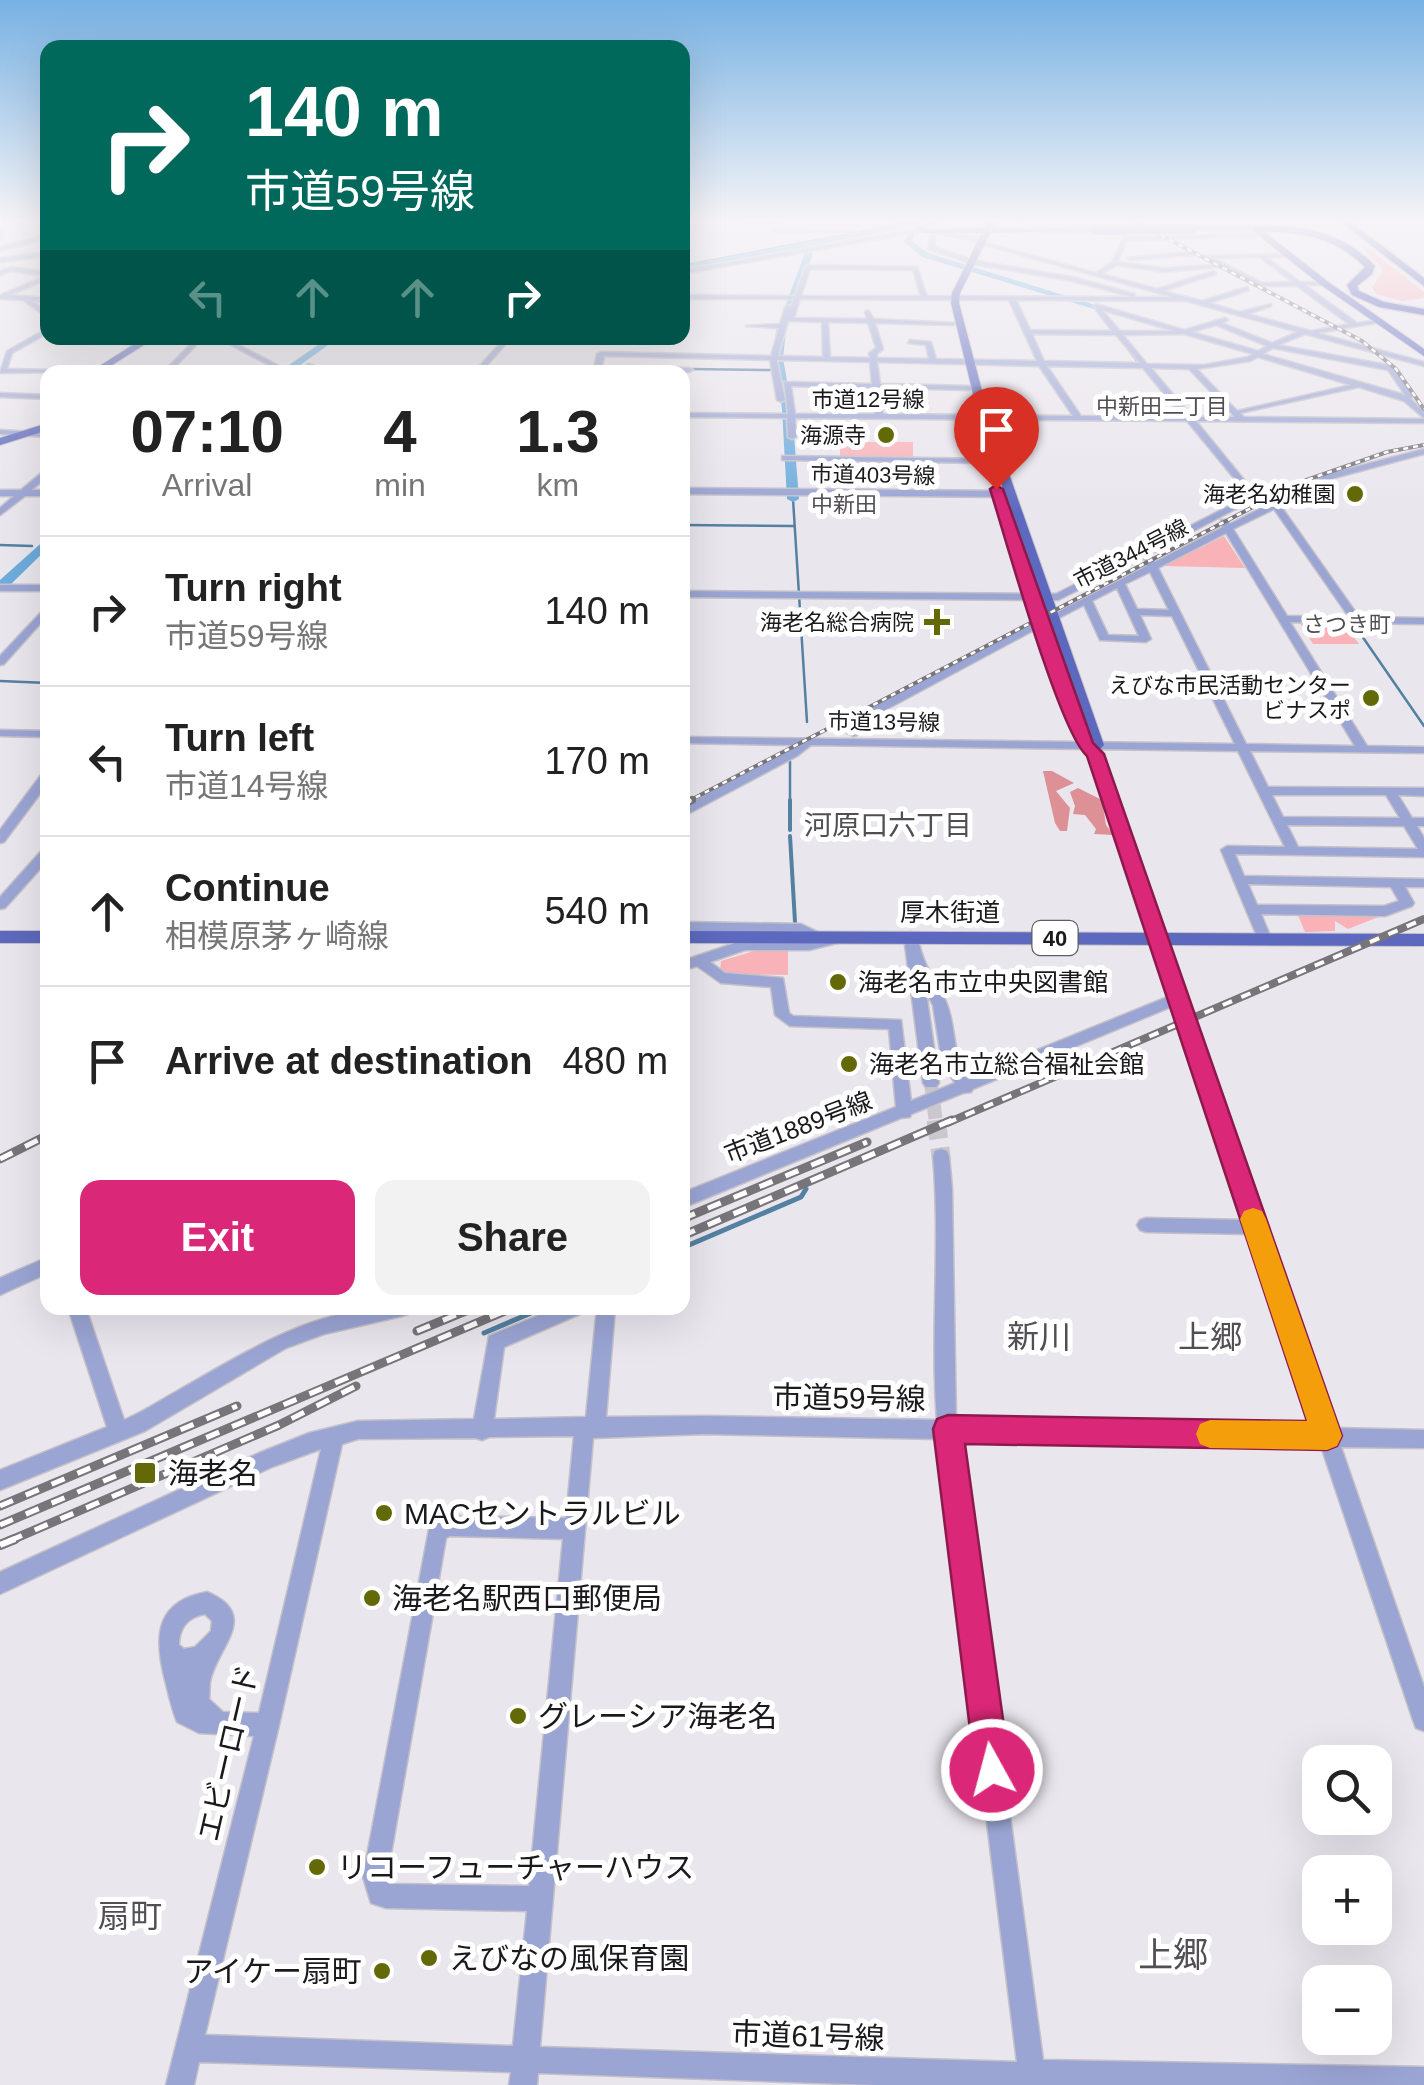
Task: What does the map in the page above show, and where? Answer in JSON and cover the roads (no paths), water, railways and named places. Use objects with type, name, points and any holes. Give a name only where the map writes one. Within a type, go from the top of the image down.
[{"type":"main road","points":[[953,318],[966,361],[969,388],[1090,746]]},
{"type":"main road","points":[[956,318],[988,461],[1004,494]]},
{"type":"main road","points":[[1374,318],[1424,353]]},
{"type":"main road","points":[[106,365],[138,345]]},
{"type":"main road","points":[[0,442],[40,429]]},
{"type":"main road","name":"厚木街道","points":[[690,937],[844,937],[912,946],[1156,938],[1424,940]]},
{"type":"main road","points":[[0,938],[40,938]]},
{"type":"street","points":[[785,318],[778,357],[792,437]]},
{"type":"street","points":[[790,318],[953,323]]},
{"type":"street","points":[[1021,318],[1042,364],[1079,418]]},
{"type":"street","points":[[690,594],[1068,594],[1254,497],[1103,318]]},
{"type":"street","points":[[1135,318],[1408,399],[1424,419]]},
{"type":"street","points":[[1212,318],[1272,346],[1424,374]]},
{"type":"street","points":[[1028,332],[1182,332],[1231,318]]},
{"type":"street","points":[[1253,318],[1424,364]]},
{"type":"street","points":[[1346,318],[1355,325]]},
{"type":"street","points":[[825,320],[827,359]]},
{"type":"street","points":[[870,321],[880,349],[873,353],[873,386],[879,417]]},
{"type":"street","points":[[599,365],[602,354],[1143,366],[1259,355],[1304,333],[1379,322]]},
{"type":"street","points":[[754,326],[781,326]]},
{"type":"street","points":[[1182,332],[1183,360],[1242,420]]},
{"type":"street","points":[[40,335],[9,352],[1,370],[40,372]]},
{"type":"street","points":[[910,342],[929,342],[933,361]]},
{"type":"street","points":[[173,365],[193,345]]},
{"type":"street","points":[[234,345],[273,365]]},
{"type":"street","points":[[483,365],[502,345]]},
{"type":"street","points":[[806,358],[807,384]]},
{"type":"street","points":[[1394,368],[1408,399]]},
{"type":"street","points":[[788,416],[786,384],[969,388]]},
{"type":"street","points":[[1234,412],[1260,410],[1359,384]]},
{"type":"street","points":[[0,395],[40,397]]},
{"type":"street","name":"市道12号線","points":[[690,415],[1424,419]]},
{"type":"street","points":[[1412,421],[1419,444]]},
{"type":"street","points":[[0,432],[40,435]]},
{"type":"street","name":"市道344号線","points":[[853,733],[853,722],[1118,582],[1274,504],[1355,467],[1419,444]]},
{"type":"street","points":[[788,458],[988,461]]},
{"type":"street","points":[[0,512],[40,479]]},
{"type":"street","name":"市道403号線","points":[[690,492],[1004,494]]},
{"type":"street","points":[[0,493],[40,493]]},
{"type":"street","points":[[1274,504],[1353,620]]},
{"type":"street","points":[[1220,515],[1363,748]]},
{"type":"street","points":[[1146,554],[1293,850]]},
{"type":"street","points":[[1086,600],[1104,638],[1146,638],[1118,582]]},
{"type":"street","points":[[0,588],[40,588]]},
{"type":"street","points":[[1134,612],[1176,612]]},
{"type":"street","points":[[0,662],[40,617]]},
{"type":"street","points":[[1282,619],[1424,621]]},
{"type":"street","name":"市道13号線","points":[[690,731],[853,733],[1090,746]]},
{"type":"street","points":[[0,733],[40,734]]},
{"type":"street","name":"市道13号線","points":[[690,740],[1424,750]]},
{"type":"street","points":[[690,809],[794,754],[809,741]]},
{"type":"street","points":[[1090,746],[1424,1720]]},
{"type":"street","points":[[0,838],[40,785]]},
{"type":"street","points":[[1264,791],[1424,792]]},
{"type":"street","points":[[1264,938],[1226,850],[1424,851],[1390,792]]},
{"type":"street","points":[[1278,820],[1424,822]]},
{"type":"street","points":[[0,893],[40,850]]},
{"type":"street","points":[[0,905],[40,861]]},
{"type":"street","points":[[1240,880],[1424,884]]},
{"type":"street","points":[[1252,909],[1385,911],[1407,903],[1396,883]]},
{"type":"street","points":[[690,926],[791,928],[817,937]]},
{"type":"street","points":[[690,964],[744,945],[818,944],[844,937]]},
{"type":"street","points":[[912,946],[931,1083]]},
{"type":"street","points":[[912,946],[940,1005],[950,1062],[966,1088]]},
{"type":"street","name":"市道1889号線","points":[[690,1198],[904,1113],[896,1024],[793,1022],[783,1016],[778,982],[721,978],[700,961]]},
{"type":"street","points":[[904,1113],[1178,999]]},
{"type":"street","points":[[941,1156],[949,1250],[944,1351],[948,1429],[1033,2081]]},
{"type":"street","points":[[1146,1225],[1255,1227]]},
{"type":"street","points":[[0,1286],[40,1268]]},
{"type":"street","points":[[79,1315],[119,1433]]},
{"type":"street","points":[[482,1431],[496,1342],[558,1315]]},
{"type":"street","points":[[524,2072],[575,1529],[605,1315]]},
{"type":"street","points":[[0,1480],[119,1433],[176,1404],[324,1316]]},
{"type":"street","name":"市道59号線","points":[[0,1583],[266,1460],[358,1430],[704,1425],[1424,1439]]},
{"type":"street","name":"エビーロード","points":[[180,2085],[334,1436]]},
{"type":"street","points":[[540,1900],[386,1896],[380,1894],[376,1877],[436,1531],[450,1526],[575,1529]]},
{"type":"street","points":[[219,1724],[204,1712],[198,1693],[199,1679],[224,1620],[207,1603],[188,1607],[173,1622],[169,1650],[186,1714],[199,1722],[219,1724],[268,1725]]},
{"type":"street","points":[[169,1650],[189,1662],[214,1648]]},
{"type":"street","name":"市道61号線","points":[[190,2048],[524,2072],[1033,2081],[1059,2072],[1424,2080]]},
{"type":"waterway","points":[[786,318],[778,358],[787,409],[793,499]]},
{"type":"waterway","points":[[1120,339],[1142,367]]},
{"type":"waterway","points":[[295,365],[323,345]]},
{"type":"waterway","points":[[691,369],[772,370]]},
{"type":"waterway","points":[[1209,447],[1247,494]]},
{"type":"waterway","points":[[793,499],[807,722]]},
{"type":"waterway","points":[[690,525],[793,526]]},
{"type":"waterway","points":[[0,545],[32,546]]},
{"type":"waterway","points":[[3,584],[40,549]]},
{"type":"waterway","points":[[1353,623],[1424,726]]},
{"type":"waterway","points":[[0,681],[40,683]]},
{"type":"waterway","points":[[790,761],[790,830]]},
{"type":"waterway","points":[[790,836],[795,922]]},
{"type":"waterway","points":[[690,1245],[801,1197],[806,1189]]},
{"type":"waterway","points":[[484,1333],[526,1315]]},
{"type":"tunnel","points":[[931,1083],[936,1123]]},
{"type":"tunnel","points":[[936,1120],[941,1156]]},
{"type":"railway","points":[[1319,318],[1362,341],[1396,369],[1424,409]]},
{"type":"railway","points":[[690,800],[1301,482],[1387,452],[1424,445]]},
{"type":"railway","points":[[947,1123],[1424,919]]},
{"type":"railway","points":[[690,1233],[952,1120]]},
{"type":"railway","points":[[0,1159],[40,1139]]},
{"type":"railway","points":[[690,1216],[867,1142]]},
{"type":"railway","points":[[417,1331],[456,1315]]},
{"type":"railway","points":[[0,1525],[495,1315]]},
{"type":"railway","points":[[9,1541],[279,1425],[356,1386]]},
{"type":"railway","points":[[0,1506],[237,1406]]},
{"type":"railway","points":[[0,1545],[15,1539]]},
{"type":"place","name":"海源寺","points":[[886,435]]},
{"type":"place","name":"海老名幼稚園","points":[[1355,494]]},
{"type":"place","name":"海老名総合病院","points":[[937,622]]},
{"type":"place","name":"えびな市民活動センター ビナスポ","points":[[1371,698]]},
{"type":"place","name":"海老名市立中央図書館","points":[[838,982]]},
{"type":"place","name":"海老名市立総合福祉会館","points":[[849,1064]]},
{"type":"place","name":"海老名","points":[[145,1473]]},
{"type":"place","name":"MACセントラルビル","points":[[384,1513]]},
{"type":"place","name":"海老名駅西口郵便局","points":[[372,1598]]},
{"type":"place","name":"グレーシア海老名","points":[[518,1716]]},
{"type":"place","name":"リコーフューチャーハウス","points":[[317,1867]]},
{"type":"place","name":"えびなの風保育園","points":[[429,1958]]},
{"type":"place","name":"アイケー扇町","points":[[382,1971]]},
{"type":"district","name":"中新田二丁目","points":[[1162,406]]},
{"type":"district","name":"中新田","points":[[844,504]]},
{"type":"district","name":"さつき町","points":[[1347,624]]},
{"type":"district","name":"河原口六丁目","points":[[888,825]]},
{"type":"district","name":"新川","points":[[1039,1337]]},
{"type":"district","name":"上郷","points":[[1210,1337]]},
{"type":"district","name":"扇町","points":[[130,1916]]},
{"type":"district","name":"上郷","points":[[1173,1954]]}]
